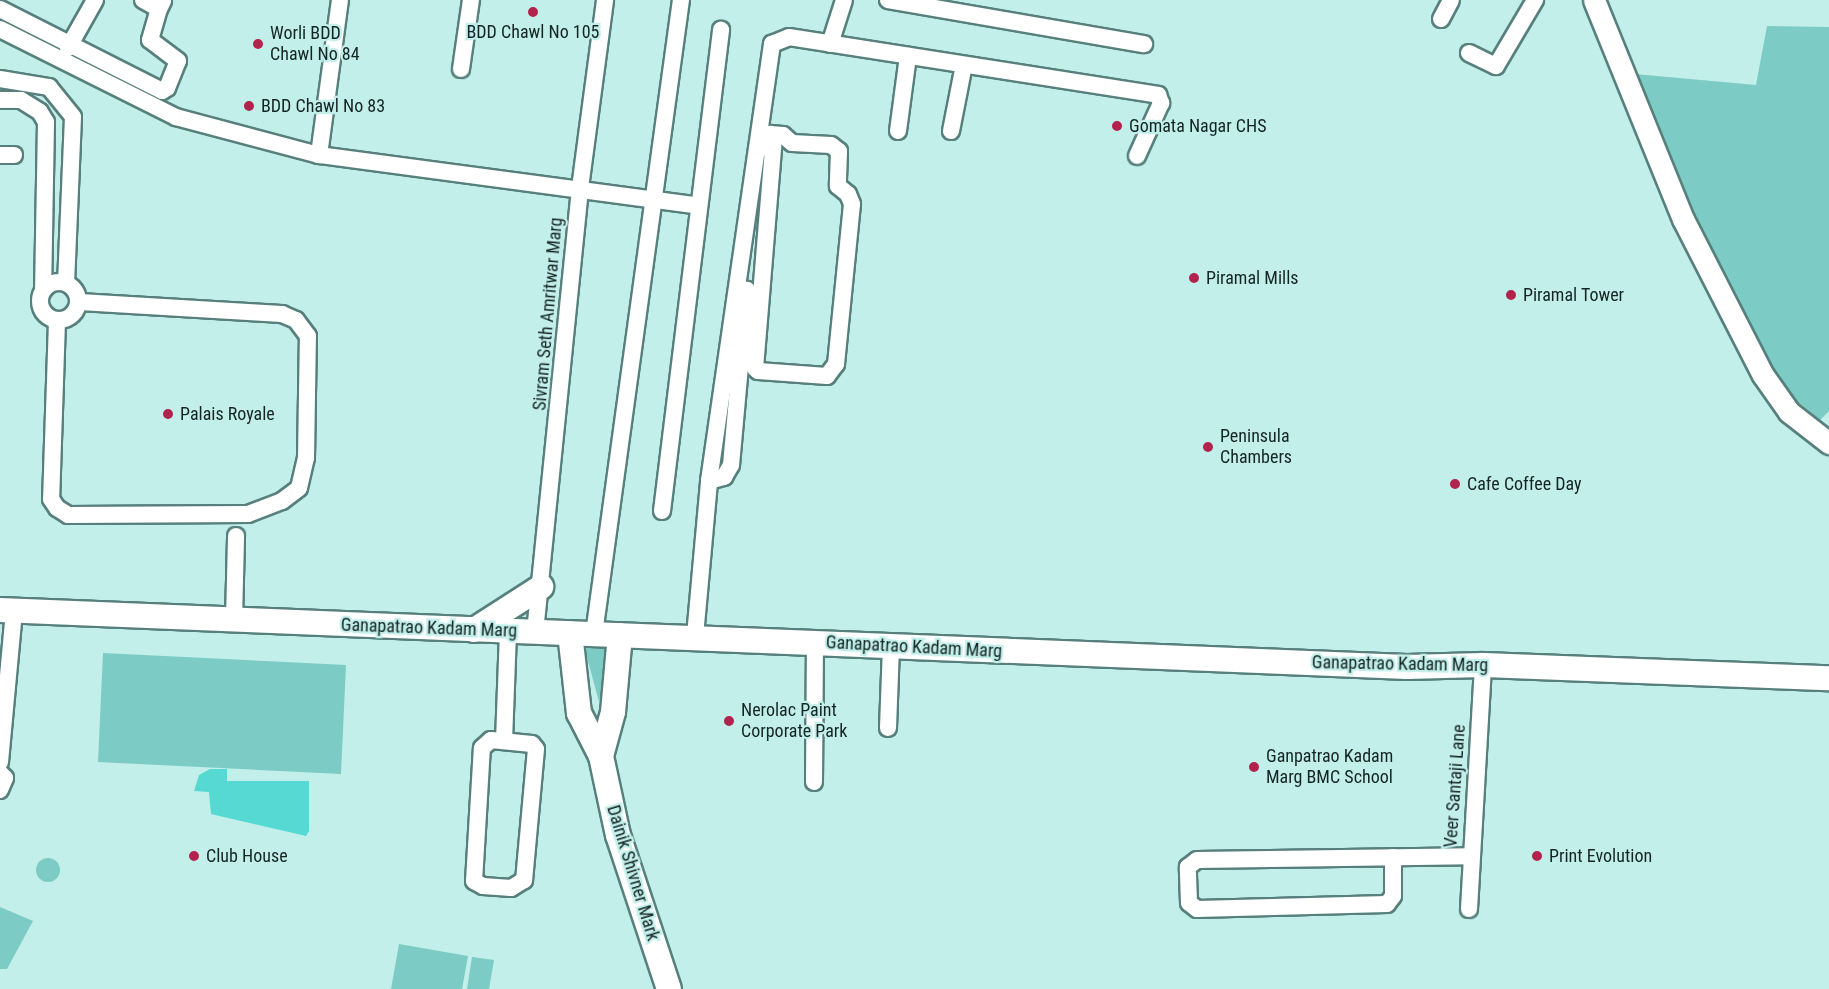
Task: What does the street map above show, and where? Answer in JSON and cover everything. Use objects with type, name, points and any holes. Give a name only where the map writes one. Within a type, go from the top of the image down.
[{"type":"main road","points":[[474,630],[541,587]]},
{"type":"main road","name":"Ganapatrao Kadam Marg","points":[[7,611],[474,630],[695,636],[1407,667],[1483,665],[1829,678]]},
{"type":"main road","points":[[570,633],[579,713],[601,756]]},
{"type":"main road","points":[[601,756],[614,712],[620,635]]},
{"type":"main road","name":"Dainik Shivner Mark","points":[[601,756],[618,835],[669,989]]},
{"type":"street","points":[[69,46],[95,0]]},
{"type":"street","points":[[0,9],[159,91],[165,89],[178,61],[150,40],[161,4],[143,0]]},
{"type":"street","points":[[319,155],[340,0]]},
{"type":"street","points":[[461,69],[471,0]]},
{"type":"street","name":"Sivram Seth Amritwar Marg","points":[[535,632],[580,188],[605,0]]},
{"type":"street","points":[[594,634],[681,0]]},
{"type":"street","points":[[830,44],[843,0]]},
{"type":"street","points":[[888,0],[1144,44]]},
{"type":"street","points":[[1441,19],[1451,0]]},
{"type":"street","points":[[1469,53],[1496,66],[1535,0]]},
{"type":"street","points":[[1594,0],[1683,219],[1763,375],[1789,412],[1829,443]]},
{"type":"street","points":[[0,29],[176,117],[319,155],[580,188],[699,206]]},
{"type":"street","points":[[662,511],[721,30]]},
{"type":"street","points":[[695,636],[709,481],[772,44],[789,37],[1158,95],[1161,103],[1137,156]]},
{"type":"street","points":[[898,131],[908,56]]},
{"type":"street","points":[[951,131],[964,65]]},
{"type":"street","points":[[0,79],[49,87],[73,117],[66,283]]},
{"type":"street","points":[[0,100],[21,100],[39,112],[46,122],[41,309],[57,321]]},
{"type":"street","points":[[709,481],[724,477],[731,465],[760,141],[774,135],[783,135],[792,143],[836,147],[838,186],[851,198],[836,364],[834,371],[822,377],[758,371],[755,368],[774,135]]},
{"type":"street","points":[[43,289],[51,283],[66,283],[77,292],[79,302],[76,312],[57,321]]},
{"type":"street","points":[[57,321],[51,499],[57,508],[68,515],[248,514],[282,501],[299,488],[306,458],[308,336],[296,320],[282,314],[79,302]]},
{"type":"street","points":[[234,620],[236,536]]},
{"type":"street","points":[[0,762],[7,611]]},
{"type":"street","points":[[504,741],[508,631]]},
{"type":"street","points":[[814,782],[815,642]]},
{"type":"street","points":[[888,728],[891,646]]},
{"type":"street","name":"Veer Santaji Lane","points":[[1469,909],[1470,856],[1483,665]]},
{"type":"street","points":[[491,740],[504,741],[532,744],[536,749],[524,880],[511,888],[483,886],[474,881],[472,868],[482,748],[491,740]]},
{"type":"street","points":[[0,773],[5,778],[0,790]]},
{"type":"street","points":[[1393,857],[1393,896],[1387,904],[1197,909],[1189,903],[1188,867],[1197,860],[1393,857],[1470,856]]},
{"type":"shaded area","points":[[1767,26],[1829,27],[1829,411],[1820,420],[1781,388],[1730,306],[1635,74],[1756,85]]},
{"type":"shaded area","points":[[584,646],[613,646],[599,703],[599,702]]},
{"type":"shaded area","points":[[103,653],[346,665],[341,774],[98,762]]},
{"type":"shaded area","points":[[210,769],[227,769],[227,781],[309,781],[309,831],[306,836],[211,814],[209,792],[194,791],[199,775]]},
{"type":"shaded area","points":[[43,858],[53,858],[60,865],[60,875],[53,882],[43,882],[36,875],[36,865]]},
{"type":"shaded area","points":[[0,907],[33,921],[7,969],[0,969]]},
{"type":"shaded area","points":[[399,944],[468,956],[462,989],[391,989]]},
{"type":"shaded area","points":[[472,957],[494,960],[489,989],[467,989]]},
{"type":"place","name":"BDD Chawl No 105","points":[[533,12]]},
{"type":"place","name":"Worli BDD Chawl No 84","points":[[258,44]]},
{"type":"place","name":"BDD Chawl No 83","points":[[249,106]]},
{"type":"place","name":"Gomata Nagar CHS","points":[[1117,126]]},
{"type":"place","name":"Piramal Mills","points":[[1194,278]]},
{"type":"place","name":"Piramal Tower","points":[[1511,295]]},
{"type":"place","name":"Palais Royale","points":[[168,414]]},
{"type":"place","name":"Peninsula Chambers","points":[[1208,447]]},
{"type":"place","name":"Cafe Coffee Day","points":[[1455,484]]},
{"type":"place","name":"Nerolac Paint Corporate Park","points":[[729,721]]},
{"type":"place","name":"Ganpatrao Kadam Marg BMC School","points":[[1254,767]]},
{"type":"place","name":"Club House","points":[[194,856]]},
{"type":"place","name":"Print Evolution","points":[[1537,856]]}]
